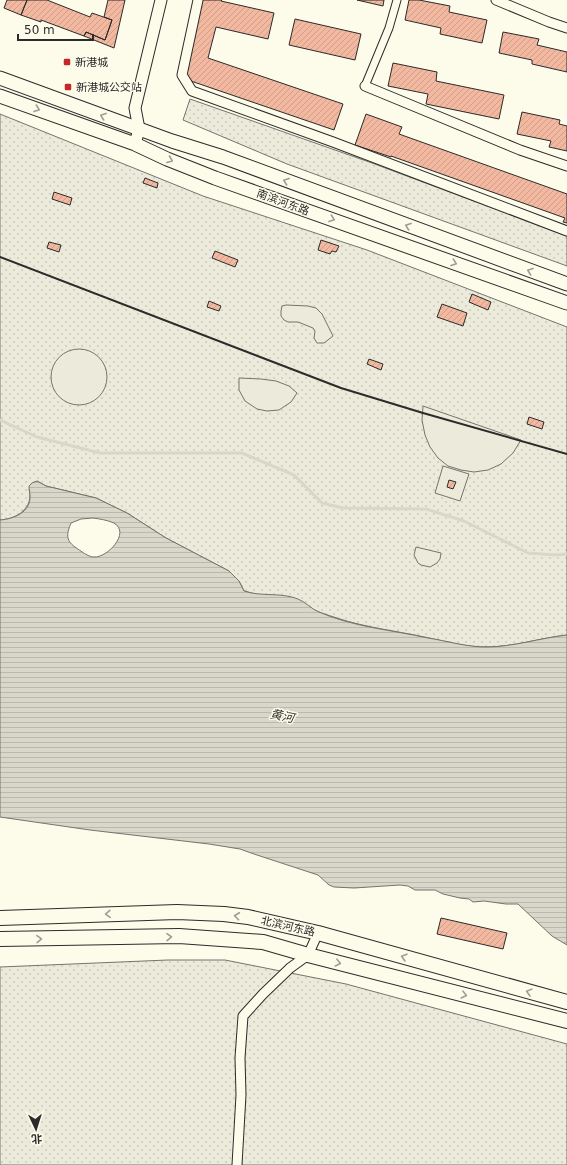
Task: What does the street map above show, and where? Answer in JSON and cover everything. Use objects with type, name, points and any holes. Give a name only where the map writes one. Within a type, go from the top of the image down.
[{"type":"main road","name":"南滨河东路","points":[[0,78],[139,129],[230,160],[567,284]]},
{"type":"main road","name":"南滨河东路","points":[[0,96],[135,144],[167,159],[216,178],[567,303]]},
{"type":"main road","name":"北滨河东路","points":[[0,918],[154,912],[200,912],[248,917],[318,932],[567,1002]]},
{"type":"main road","name":"北滨河东路","points":[[0,939],[179,936],[263,942],[308,955],[567,1021]]},
{"type":"street","points":[[135,144],[139,129],[135,108],[161,0]]},
{"type":"street","points":[[198,0],[182,75],[192,91],[333,142],[567,231]]},
{"type":"street","points":[[397,0],[389,28],[365,86],[520,150],[567,166]]},
{"type":"street","points":[[496,0],[567,28]]},
{"type":"street","points":[[237,1165],[241,1095],[240,1058],[243,1016],[262,994],[290,968],[308,955],[318,932]]},
{"type":"shaded area","points":[[190,99],[372,163],[567,236],[567,266],[287,164],[183,120]]},
{"type":"shaded area","points":[[0,114],[203,196],[367,250],[567,327],[567,635],[506,646],[471,646],[371,627],[324,614],[312,609],[244,591],[239,581],[229,571],[166,538],[127,513],[96,498],[46,486],[37,481],[29,489],[30,496],[27,507],[18,515],[0,520]]},
{"type":"shaded area","points":[[286,305],[316,308],[322,314],[333,336],[324,343],[317,343],[314,338],[315,331],[313,328],[298,322],[288,322],[284,320],[281,316],[281,311],[282,306]]},
{"type":"shaded area","points":[[79,349],[90,351],[99,357],[105,366],[107,377],[105,388],[99,397],[90,403],[79,405],[68,403],[59,397],[53,388],[51,377],[53,366],[59,357],[68,351]]},
{"type":"shaded area","points":[[239,378],[276,381],[289,386],[297,393],[291,402],[279,410],[267,411],[257,409],[245,401],[239,390]]},
{"type":"shaded area","points":[[423,406],[521,440],[513,453],[501,464],[488,470],[474,472],[448,466],[438,458],[430,447],[425,435],[422,420]]},
{"type":"shaded area","points":[[443,466],[469,474],[460,501],[435,493]]},
{"type":"shaded area","points":[[416,547],[441,553],[440,559],[437,563],[430,567],[421,565],[418,563],[414,555]]},
{"type":"shaded area","points":[[168,960],[225,960],[346,984],[567,1044],[567,1165],[0,1165],[0,967]]},
{"type":"water","name":"黄河","points":[[37,481],[46,486],[96,498],[127,513],[166,538],[229,571],[239,581],[244,591],[257,594],[291,597],[301,600],[316,611],[345,621],[373,628],[479,647],[506,646],[567,635],[567,945],[552,936],[518,904],[484,901],[473,902],[469,899],[443,894],[435,890],[415,890],[408,886],[400,885],[354,888],[334,887],[329,885],[318,875],[240,849],[0,817],[0,520],[21,514],[25,510],[30,502],[29,486]],"holes":[[[93,518],[114,523],[119,527],[120,533],[119,538],[111,549],[105,554],[94,557],[87,555],[72,544],[68,539],[71,523],[81,519]]]},
{"type":"building","points":[[7,0],[27,0],[21,15],[4,8]]},
{"type":"building","points":[[27,0],[47,0],[90,17],[92,13],[112,20],[105,40],[86,32],[84,36],[41,20],[41,22],[21,15]]},
{"type":"building","points":[[108,0],[125,0],[114,48],[84,36],[86,32],[105,40],[112,20],[104,17]]},
{"type":"building","points":[[202,0],[222,0],[221,1],[274,13],[268,39],[216,27],[208,58],[343,104],[334,130],[185,79]]},
{"type":"building","points":[[357,0],[384,0],[383,6]]},
{"type":"building","points":[[409,0],[419,0],[450,6],[449,12],[487,20],[482,43],[440,34],[441,28],[405,20]]},
{"type":"building","points":[[295,19],[361,34],[355,60],[289,45]]},
{"type":"building","points":[[503,32],[539,39],[537,45],[567,52],[567,72],[532,64],[532,60],[499,53]]},
{"type":"building","points":[[393,63],[437,72],[436,81],[504,95],[499,119],[426,104],[428,94],[388,86]]},
{"type":"building","points":[[522,112],[560,120],[559,124],[567,126],[567,151],[549,147],[551,141],[517,134]]},
{"type":"building","points":[[366,114],[402,127],[399,134],[567,194],[567,223],[563,222],[565,218],[391,156],[355,145]]},
{"type":"building","points":[[145,178],[158,183],[157,188],[143,183]]},
{"type":"building","points":[[54,192],[72,198],[70,205],[52,199]]},
{"type":"building","points":[[321,240],[339,246],[336,252],[332,251],[330,254],[318,250]]},
{"type":"building","points":[[49,242],[61,245],[59,252],[47,248]]},
{"type":"building","points":[[215,251],[238,260],[235,267],[212,258]]},
{"type":"building","points":[[472,294],[491,302],[488,310],[469,302]]},
{"type":"building","points":[[209,301],[221,306],[219,311],[207,307]]},
{"type":"building","points":[[442,304],[467,313],[463,326],[437,317]]},
{"type":"building","points":[[369,359],[383,364],[381,370],[367,364]]},
{"type":"building","points":[[529,417],[544,422],[542,429],[527,424]]},
{"type":"building","points":[[449,480],[456,482],[453,489],[447,487]]},
{"type":"building","points":[[441,918],[507,933],[503,949],[437,934]]},
{"type":"waterway","points":[[0,420],[37,437],[100,453],[242,453],[294,475],[322,503],[343,508],[426,509],[464,521],[528,553],[555,555],[567,554]]},
{"type":"wall","points":[[0,257],[341,388],[567,454]]},
{"type":"place","name":"新港城","points":[[67,62]]},
{"type":"place","name":"新港城公交站","points":[[68,87]]}]
